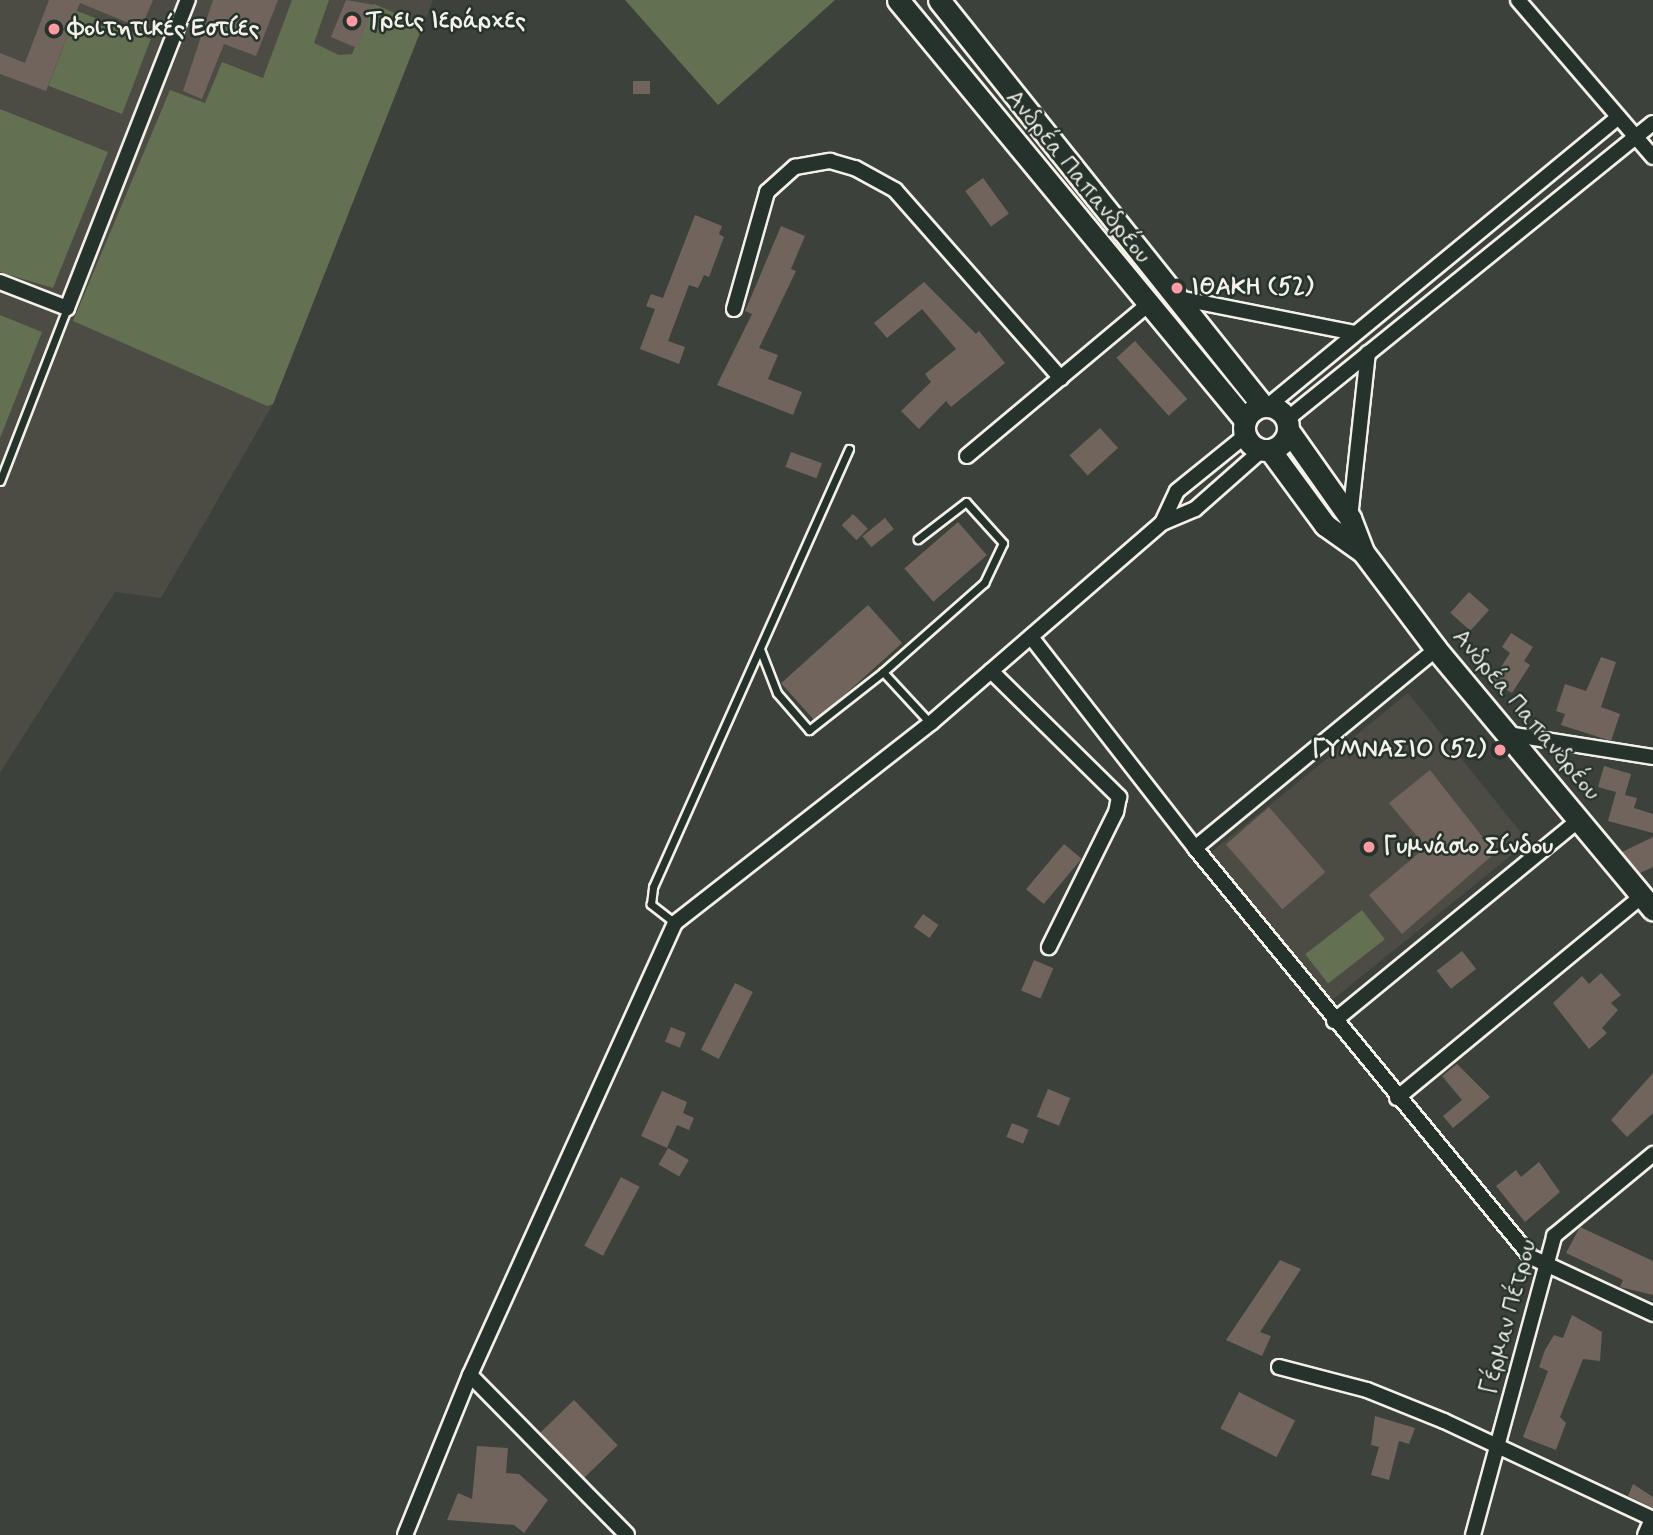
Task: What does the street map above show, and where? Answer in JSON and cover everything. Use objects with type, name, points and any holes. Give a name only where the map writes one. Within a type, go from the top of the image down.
[{"type":"street","points":[[0,282],[67,308],[188,0]]},
{"type":"street","points":[[911,16],[930,0]]},
{"type":"street","points":[[1518,0],[1653,157]]},
{"type":"street","points":[[911,16],[950,4]]},
{"type":"street","name":"Ανδρέα Παπανδρέου","points":[[950,4],[1266,406],[1287,425],[1350,518],[1363,552],[1436,649],[1648,902]]},
{"type":"street","name":"Ανδρέα Παπανδρέου","points":[[911,16],[1149,304],[1245,428],[1266,450],[1325,525],[1363,552]]},
{"type":"street","points":[[1162,523],[1177,491],[1266,406],[1618,117]]},
{"type":"street","points":[[405,1535],[470,1375],[675,923],[931,723],[1162,523],[1195,509],[1266,450],[1282,443],[1287,425],[1368,353],[1653,123]]},
{"type":"street","points":[[734,309],[768,192],[795,167],[830,161],[855,168],[895,191],[1061,378]]},
{"type":"street","points":[[1474,235],[1491,255]]},
{"type":"street","points":[[1183,299],[1354,333]]},
{"type":"street","points":[[967,456],[1149,304]]},
{"type":"street","points":[[1350,518],[1368,353]]},
{"type":"street","points":[[1031,637],[1195,848],[1517,1243],[1547,1269],[1653,1314]]},
{"type":"street","points":[[1195,848],[1436,649]]},
{"type":"street","points":[[990,671],[1119,797],[1116,812],[1049,947]]},
{"type":"street","points":[[1508,734],[1653,757]]},
{"type":"street","points":[[1334,1021],[1579,820]]},
{"type":"street","points":[[1397,1098],[1648,902]]},
{"type":"street","name":"Γέρμαν Πέτρου","points":[[1473,1535],[1561,1226],[1653,1154]]},
{"type":"street","points":[[1279,1367],[1367,1390],[1652,1519],[1645,1535]]},
{"type":"street","points":[[470,1375],[627,1535]]},
{"type":"lane","points":[[0,481],[67,308]]},
{"type":"lane","points":[[675,923],[650,897],[849,449]]},
{"type":"lane","points":[[760,649],[778,693],[809,730],[883,672],[984,583],[1003,543],[966,502],[918,539]]},
{"type":"lane","points":[[883,672],[931,723]]},
{"type":"shaded area","points":[[0,0],[433,0],[273,404],[161,598],[115,592],[0,773]]},
{"type":"shaded area","name":"Γυμνάσιο Σίνδου","points":[[1408,693],[1528,841],[1331,1001],[1211,853]]},
{"type":"green space","points":[[292,0],[329,0],[314,43],[339,55],[352,54],[374,4],[423,25],[273,404],[267,406],[73,321],[170,90],[205,103],[222,62],[263,78]]},
{"type":"green space","points":[[625,0],[835,0],[718,105]]},
{"type":"green space","points":[[77,11],[151,39],[122,114],[48,86]]},
{"type":"green space","points":[[0,109],[108,152],[53,288],[0,272]]},
{"type":"green space","points":[[0,315],[42,332],[0,438]]},
{"type":"green space","points":[[1362,910],[1385,939],[1328,983],[1305,954]]},
{"type":"building","name":"Φοιτητικές Εστίες","points":[[49,0],[153,0],[141,28],[80,3],[46,91],[0,74],[0,53],[25,63]]},
{"type":"building","points":[[213,0],[278,0],[256,56],[224,44],[202,99],[183,91]]},
{"type":"building","name":"Τρεις Ιεράρχες","points":[[346,0],[374,5],[357,48],[331,37]]},
{"type":"building","points":[[633,81],[650,81],[650,94],[633,94]]},
{"type":"building","points":[[983,178],[1009,214],[991,227],[965,191]]},
{"type":"building","points":[[695,215],[722,226],[719,234],[724,237],[709,277],[704,275],[698,288],[689,285],[668,341],[685,347],[679,364],[640,349],[655,309],[646,306],[651,294],[663,298]]},
{"type":"building","points":[[781,226],[805,236],[791,269],[796,271],[759,348],[778,355],[768,379],[802,392],[793,415],[717,385],[752,314],[745,311]]},
{"type":"building","points":[[924,282],[976,334],[979,331],[1005,363],[951,407],[946,401],[919,429],[901,411],[931,382],[925,374],[956,349],[922,309],[887,338],[874,323]]},
{"type":"building","points":[[1135,341],[1187,399],[1169,416],[1116,358]]},
{"type":"building","points":[[1100,428],[1118,448],[1088,475],[1070,455]]},
{"type":"building","points":[[791,452],[822,463],[817,478],[786,467]]},
{"type":"building","points":[[853,514],[868,529],[857,540],[842,525]]},
{"type":"building","points":[[885,518],[894,529],[871,547],[862,536]]},
{"type":"building","points":[[958,522],[987,555],[933,602],[904,569]]},
{"type":"building","points":[[1469,592],[1489,610],[1470,631],[1450,613]]},
{"type":"building","points":[[868,605],[902,643],[815,721],[781,683]]},
{"type":"building","points":[[1511,633],[1533,647],[1524,661],[1530,665],[1512,693],[1492,681],[1510,653],[1502,647]]},
{"type":"building","points":[[1601,657],[1616,662],[1601,707],[1620,714],[1611,741],[1561,725],[1565,714],[1556,711],[1565,684],[1586,691]]},
{"type":"building","points":[[1604,766],[1631,774],[1625,795],[1637,798],[1634,808],[1653,814],[1653,833],[1608,821],[1616,792],[1598,787]]},
{"type":"building","points":[[1430,770],[1495,853],[1402,934],[1369,895],[1426,847],[1389,803]]},
{"type":"building","points":[[1269,807],[1325,872],[1282,909],[1226,844]]},
{"type":"building","points":[[1653,837],[1653,867],[1640,873],[1622,852]]},
{"type":"building","points":[[1064,844],[1082,859],[1044,904],[1026,889]]},
{"type":"building","points":[[923,914],[939,925],[929,938],[914,927]]},
{"type":"building","points":[[1462,951],[1476,969],[1451,989],[1437,971]]},
{"type":"building","points":[[1034,960],[1053,968],[1040,999],[1021,990]]},
{"type":"building","points":[[1601,973],[1621,995],[1611,1003],[1618,1010],[1602,1028],[1607,1033],[1589,1049],[1553,1003],[1582,976],[1589,984]]},
{"type":"building","points":[[735,983],[753,992],[719,1059],[701,1050]]},
{"type":"building","points":[[671,1027],[686,1033],[680,1048],[665,1042]]},
{"type":"building","points":[[1457,1064],[1490,1097],[1453,1128],[1443,1116],[1462,1100],[1442,1076]]},
{"type":"building","points":[[1653,1073],[1653,1113],[1627,1137],[1611,1120]]},
{"type":"building","points":[[1048,1089],[1070,1098],[1059,1126],[1037,1117]]},
{"type":"building","points":[[662,1091],[687,1102],[683,1113],[694,1118],[689,1130],[677,1125],[667,1148],[641,1136]]},
{"type":"building","points":[[1012,1123],[1029,1130],[1023,1144],[1006,1137]]},
{"type":"building","points":[[668,1148],[689,1160],[679,1176],[658,1164]]},
{"type":"building","points":[[1539,1162],[1560,1192],[1525,1222],[1496,1186],[1516,1170],[1521,1177]]},
{"type":"building","points":[[621,1177],[640,1187],[603,1256],[584,1246]]},
{"type":"building","points":[[1580,1227],[1653,1261],[1653,1295],[1620,1287],[1623,1280],[1566,1253]]},
{"type":"building","points":[[1280,1260],[1301,1269],[1260,1332],[1271,1336],[1262,1356],[1226,1340]]},
{"type":"building","points":[[1572,1315],[1602,1332],[1600,1361],[1583,1359],[1560,1417],[1566,1423],[1556,1450],[1523,1437],[1548,1371],[1539,1367],[1545,1350],[1554,1335],[1563,1338]]},
{"type":"building","points":[[1239,1392],[1295,1421],[1277,1457],[1220,1429]]},
{"type":"building","points":[[574,1400],[618,1445],[584,1478],[540,1433]]},
{"type":"building","points":[[1375,1416],[1415,1428],[1409,1444],[1399,1441],[1389,1480],[1371,1475],[1379,1447],[1371,1445]]},
{"type":"building","points":[[477,1446],[508,1448],[506,1473],[519,1474],[548,1500],[524,1533],[514,1525],[447,1520],[458,1493],[472,1499]]},
{"type":"building","points":[[1633,1484],[1653,1497],[1653,1508],[1628,1496]]},
{"type":"place","name":"Τρεις Ιεράρχες","points":[[352,21]]},
{"type":"place","name":"Φοιτητικές Εστίες","points":[[54,29]]},
{"type":"place","name":"ΙΘΑΚΗ (52)","points":[[1177,288]]},
{"type":"place","name":"ΓΥΜΝΑΣΙΟ (52)","points":[[1500,750]]},
{"type":"place","name":"Γυμνάσιο Σίνδου","points":[[1369,847]]}]
